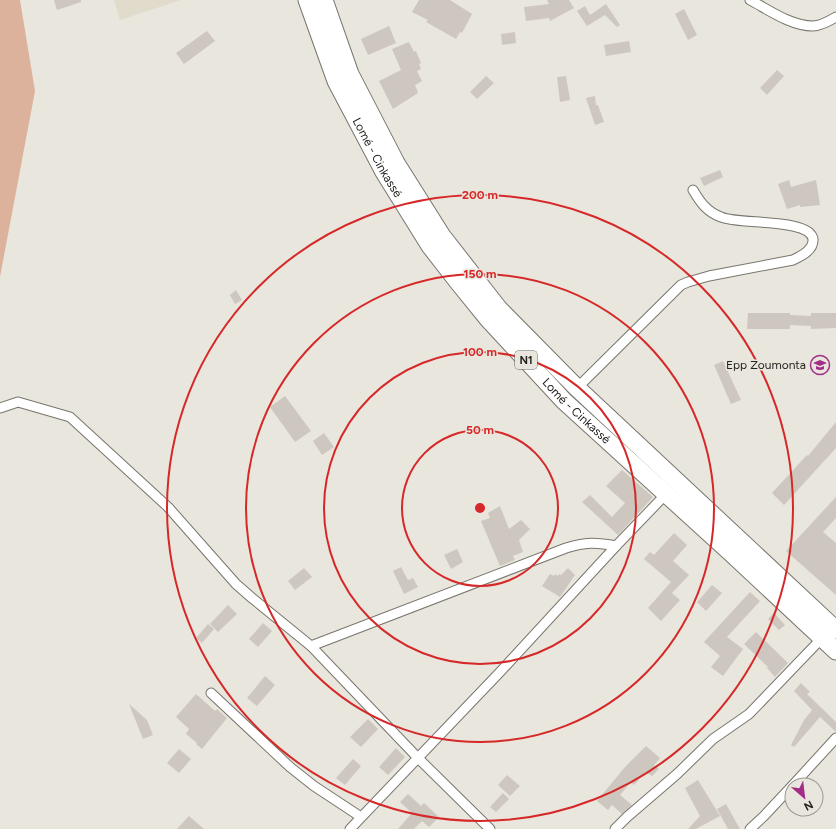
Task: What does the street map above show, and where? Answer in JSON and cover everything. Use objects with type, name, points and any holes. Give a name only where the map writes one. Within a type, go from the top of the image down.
[{"type":"highway","name":"Lomé - Cinkassé","points":[[307,0],[384,172],[430,246],[488,319],[564,401],[666,494],[736,547],[832,629],[836,651]]},
{"type":"highway","name":"Lomé - Cinkassé","points":[[324,0],[343,78],[442,236],[499,309],[736,547]]},
{"type":"street","points":[[750,0],[781,17],[799,24],[814,26],[825,24],[836,17]]},
{"type":"street","points":[[577,388],[681,285],[709,276],[793,260],[803,255],[812,245],[813,238],[805,229],[786,224],[734,221],[722,218],[710,212],[701,203],[693,190]]},
{"type":"street","points":[[0,408],[18,402],[70,417],[168,507],[236,584],[311,646],[418,758],[490,829]]},
{"type":"street","points":[[350,829],[500,672],[666,494]]},
{"type":"street","points":[[311,646],[566,548],[597,542],[616,546]]},
{"type":"street","points":[[615,829],[677,774],[713,739],[749,714],[832,629]]},
{"type":"street","points":[[211,693],[290,767],[314,786],[361,817]]},
{"type":"street","points":[[801,777],[836,738]]},
{"type":"street","points":[[750,829],[784,795]]},
{"type":"shaded area","points":[[0,0],[20,0],[35,91],[0,277]]},
{"type":"shaded area","points":[[114,0],[181,0],[120,20]]},
{"type":"building","points":[[54,0],[81,0],[81,2],[57,10]]},
{"type":"building","points":[[419,0],[450,0],[472,14],[462,33],[460,32],[456,39],[426,22],[428,20],[412,12]]},
{"type":"building","points":[[547,0],[569,0],[574,8],[550,21],[549,18],[526,21],[524,7],[549,4]]},
{"type":"building","points":[[606,4],[620,25],[617,27],[605,15],[587,26],[577,11],[585,6],[590,15]]},
{"type":"building","points":[[684,9],[697,35],[688,40],[675,14]]},
{"type":"building","points":[[389,26],[396,43],[368,55],[361,39]]},
{"type":"building","points":[[207,31],[215,41],[184,64],[176,53]]},
{"type":"building","points":[[515,32],[516,43],[502,45],[501,34]]},
{"type":"building","points":[[629,41],[631,52],[606,56],[604,45]]},
{"type":"building","points":[[409,42],[414,52],[416,51],[421,63],[419,64],[421,69],[417,71],[422,81],[415,85],[418,93],[393,109],[379,81],[401,70],[392,49]]},
{"type":"building","points":[[777,70],[784,76],[767,95],[760,88]]},
{"type":"building","points":[[486,76],[494,83],[477,99],[470,92]]},
{"type":"building","points":[[566,76],[570,100],[560,102],[557,77]]},
{"type":"building","points":[[595,96],[596,105],[598,105],[604,122],[595,125],[586,98]]},
{"type":"building","points":[[720,170],[723,177],[704,186],[700,178]]},
{"type":"building","points":[[789,180],[791,187],[816,180],[820,205],[800,207],[800,205],[787,209],[778,184]]},
{"type":"building","points":[[236,290],[242,300],[235,304],[230,295]]},
{"type":"building","points":[[748,313],[790,313],[790,315],[811,316],[811,313],[836,313],[836,328],[811,329],[811,326],[790,325],[790,329],[747,329]]},
{"type":"building","points":[[723,361],[741,400],[731,404],[714,365]]},
{"type":"building","points":[[285,396],[311,431],[295,442],[270,407]]},
{"type":"building","points":[[836,422],[836,448],[784,505],[772,493],[807,455],[808,456]]},
{"type":"building","points":[[324,433],[334,447],[322,455],[313,441]]},
{"type":"building","points":[[622,470],[653,497],[618,535],[582,502],[590,495],[612,517],[625,503],[606,486]]},
{"type":"building","points":[[836,497],[836,518],[823,532],[836,543],[836,595],[786,551]]},
{"type":"building","points":[[500,506],[509,529],[521,520],[530,529],[519,540],[523,552],[513,556],[515,560],[500,566],[481,521],[490,518],[488,513]]},
{"type":"building","points":[[674,533],[687,545],[673,561],[689,575],[672,593],[680,600],[661,621],[648,608],[671,582],[644,559],[650,552],[654,555]]},
{"type":"building","points":[[457,549],[463,562],[451,569],[444,555]]},
{"type":"building","points":[[401,567],[408,580],[413,578],[418,587],[404,594],[393,571]]},
{"type":"building","points":[[304,568],[312,577],[295,590],[288,581]]},
{"type":"building","points":[[568,568],[575,575],[560,597],[542,586],[550,574],[554,576],[555,574],[558,576],[559,574],[561,575]]},
{"type":"building","points":[[712,585],[722,593],[706,611],[697,602]]},
{"type":"building","points":[[750,592],[760,601],[727,637],[743,649],[723,676],[711,667],[720,656],[704,642]]},
{"type":"building","points":[[228,605],[237,614],[218,632],[210,624]]},
{"type":"building","points":[[774,613],[785,625],[779,630],[768,619]]},
{"type":"building","points":[[263,623],[272,631],[258,647],[249,639]]},
{"type":"building","points":[[208,624],[214,629],[202,643],[196,638]]},
{"type":"building","points":[[756,632],[788,663],[775,677],[767,668],[768,667],[744,644]]},
{"type":"building","points":[[265,676],[275,685],[257,706],[247,698]]},
{"type":"building","points":[[801,683],[810,692],[807,694],[836,722],[836,732],[820,717],[794,747],[791,745],[804,720],[812,710],[794,691]]},
{"type":"building","points":[[196,694],[215,711],[217,709],[227,718],[202,749],[186,734],[189,729],[176,717]]},
{"type":"building","points":[[129,704],[147,720],[153,735],[143,739]]},
{"type":"building","points":[[368,719],[378,729],[361,747],[350,737]]},
{"type":"building","points":[[646,746],[660,758],[654,765],[659,769],[652,776],[646,772],[634,785],[631,782],[620,795],[632,805],[622,814],[612,805],[608,810],[597,801],[625,767]]},
{"type":"building","points":[[396,748],[405,757],[388,775],[379,767]]},
{"type":"building","points":[[179,749],[191,759],[179,773],[167,763]]},
{"type":"building","points":[[353,759],[361,766],[345,785],[336,778]]},
{"type":"building","points":[[507,775],[520,786],[510,796],[498,785]]},
{"type":"building","points":[[698,780],[720,816],[696,829],[688,829],[700,816],[685,788]]},
{"type":"building","points":[[503,793],[509,799],[496,812],[490,807]]},
{"type":"building","points":[[408,794],[421,806],[424,803],[439,817],[429,827],[422,821],[414,829],[398,829],[412,813],[400,802]]},
{"type":"building","points":[[726,804],[740,829],[728,829],[717,809]]},
{"type":"building","points":[[189,816],[204,829],[177,829]]},
{"type":"place","name":"Epp Zoumonta","points":[[820,365]]}]
